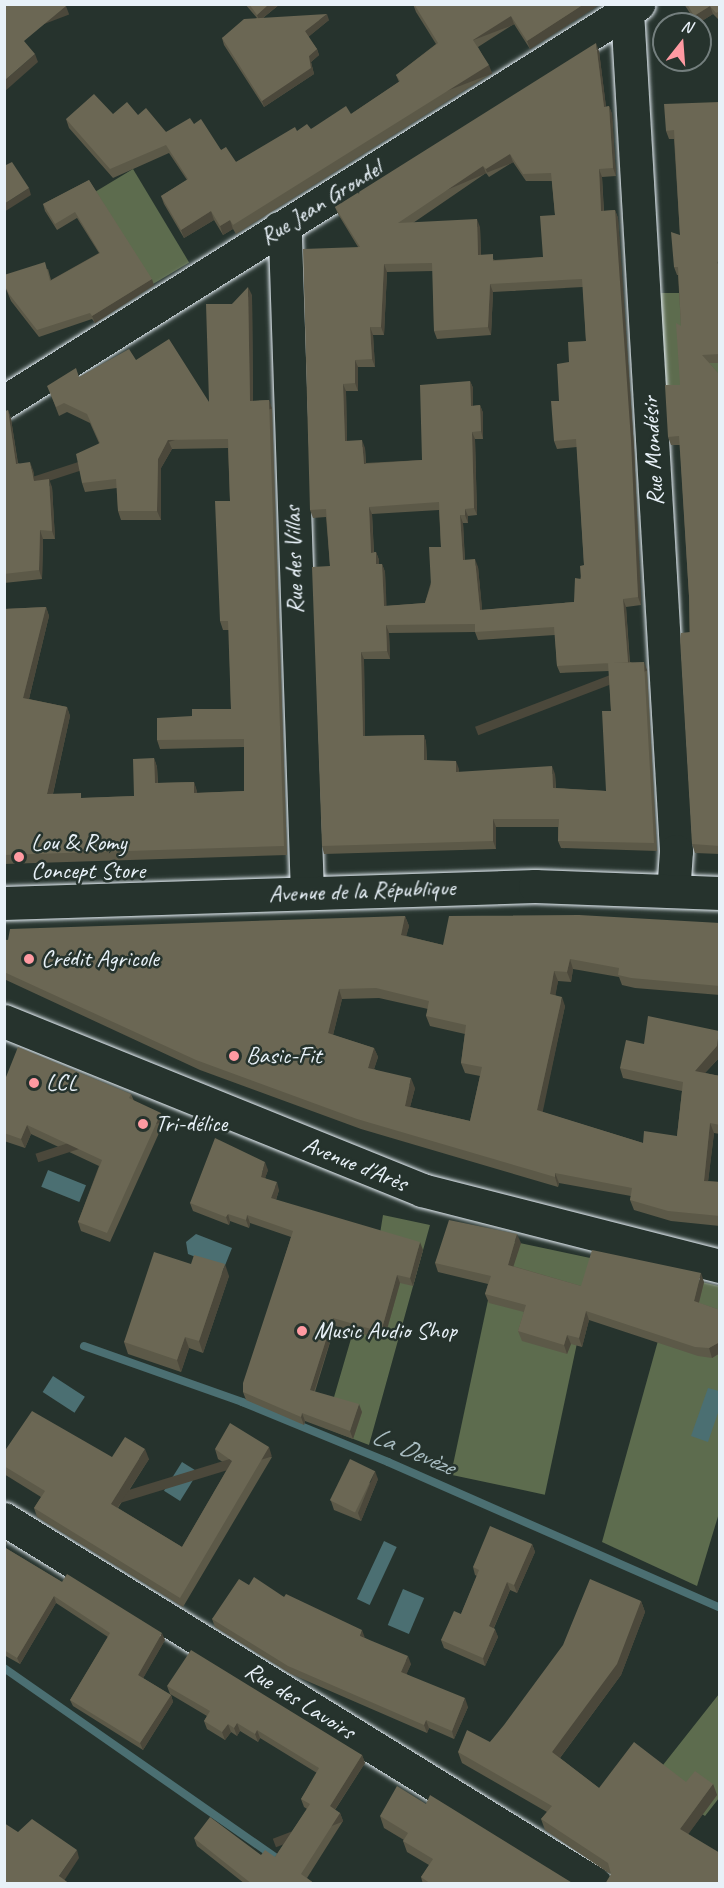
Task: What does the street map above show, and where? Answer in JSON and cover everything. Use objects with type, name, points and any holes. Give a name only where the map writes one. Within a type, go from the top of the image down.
[{"type":"street","name":"Rue Jean Grondel","points":[[4,402],[632,8]]},
{"type":"street","name":"Rue Mondésir","points":[[632,8],[676,851],[673,890]]},
{"type":"street","name":"Rue des Villas","points":[[279,228],[285,238],[307,893]]},
{"type":"street","name":"Avenue de la République","points":[[4,903],[535,886],[720,893]]},
{"type":"street","name":"Avenue d'Arès","points":[[4,1021],[422,1190],[720,1266]]},
{"type":"street","name":"Rue des Lavoirs","points":[[4,1519],[596,1884]]},
{"type":"green space","points":[[133,169],[189,262],[151,285],[95,192]]},
{"type":"green space","points":[[657,293],[719,293],[719,391],[657,391]]},
{"type":"green space","points":[[383,1215],[430,1225],[369,1445],[325,1428],[378,1246]]},
{"type":"green space","points":[[501,1239],[595,1259],[545,1495],[451,1475]]},
{"type":"green space","points":[[676,1276],[719,1286],[719,1513],[697,1586],[602,1542]]},
{"type":"green space","points":[[719,1694],[719,1798],[705,1816],[683,1801],[620,1879],[588,1860]]},
{"type":"water","points":[[48,1170],[86,1185],[79,1202],[41,1187]]},
{"type":"water","points":[[196,1234],[232,1248],[224,1268],[188,1254],[186,1242]]},
{"type":"water","points":[[53,1376],[85,1397],[75,1413],[43,1392]]},
{"type":"water","points":[[708,1388],[719,1391],[720,1407],[708,1442],[691,1436]]},
{"type":"water","points":[[182,1462],[198,1472],[180,1501],[164,1491]]},
{"type":"water","points":[[384,1541],[397,1547],[370,1605],[357,1599]]},
{"type":"water","points":[[403,1589],[424,1598],[409,1634],[388,1625]]},
{"type":"building","points":[[8,4],[64,4],[66,6],[24,41],[35,54],[4,81],[4,8]]},
{"type":"building","points":[[249,4],[269,4],[257,15]]},
{"type":"building","points":[[414,4],[584,4],[527,41],[511,16],[473,40],[489,65],[233,225],[230,220],[220,226],[211,211],[181,230],[161,196],[188,179],[166,145],[110,169],[66,119],[94,94],[113,114],[127,102],[138,115],[146,108],[166,132],[190,118],[194,124],[201,119],[221,150],[226,147],[236,162],[295,127],[297,131],[307,124],[311,129],[346,106],[351,114],[400,81],[396,75],[438,43]]},
{"type":"building","points":[[687,4],[720,4],[720,11],[716,13],[710,6],[700,12],[692,12]]},
{"type":"building","points":[[327,14],[305,31],[317,49],[309,56],[311,68],[262,101],[222,38],[244,19]]},
{"type":"building","points":[[596,43],[604,107],[609,106],[613,168],[599,169],[601,211],[615,210],[631,440],[638,597],[623,599],[628,662],[612,663],[644,662],[654,843],[558,841],[559,819],[493,819],[493,841],[322,846],[312,567],[330,566],[326,509],[310,510],[303,249],[360,247],[335,207]],"holes":[[[510,154],[523,174],[551,173],[555,215],[540,216],[543,257],[493,261],[493,254],[478,255],[477,219],[398,223],[483,166],[486,169]],[[432,263],[434,331],[488,327],[490,284],[582,279],[586,341],[568,342],[569,362],[557,364],[559,401],[551,401],[554,441],[576,439],[584,565],[580,566],[581,579],[575,578],[574,602],[480,610],[475,559],[463,560],[460,515],[465,515],[465,509],[474,508],[472,432],[481,431],[480,405],[471,406],[470,381],[420,385],[422,460],[364,464],[362,440],[345,441],[343,384],[355,383],[355,360],[372,359],[370,327],[381,327],[384,264]],[[439,502],[441,547],[429,547],[431,585],[425,603],[384,606],[382,564],[376,564],[376,552],[371,553],[369,507]],[[475,624],[475,632],[554,627],[557,666],[608,663],[611,711],[602,711],[606,791],[553,788],[552,766],[456,772],[456,761],[424,760],[424,735],[363,736],[361,652],[387,651],[386,625]]]},
{"type":"building","points":[[720,102],[720,261],[717,262],[720,269],[720,354],[702,355],[720,375],[720,846],[692,844],[680,639],[681,633],[690,632],[689,596],[679,436],[668,437],[665,385],[680,385],[676,323],[681,326],[678,267],[674,267],[671,232],[680,235],[674,130],[666,131],[664,104]]},
{"type":"building","points":[[12,162],[29,188],[4,204],[4,166]]},
{"type":"building","points":[[89,180],[152,279],[92,316],[90,313],[37,330],[9,294],[4,284],[4,275],[45,262],[50,281],[100,253],[75,212],[55,224],[43,204]]},
{"type":"building","points":[[248,287],[250,401],[269,400],[284,846],[4,855],[4,609],[46,607],[23,698],[67,707],[47,794],[81,793],[81,798],[134,796],[133,759],[154,758],[155,783],[194,782],[194,793],[244,791],[244,739],[157,740],[157,718],[192,716],[192,709],[231,709],[228,621],[220,621],[215,501],[230,501],[228,439],[168,440],[158,459],[157,511],[118,511],[116,479],[82,483],[76,454],[100,443],[87,414],[64,403],[56,407],[47,386],[76,368],[79,377],[129,349],[136,360],[169,339],[209,402],[206,304],[232,304]]},
{"type":"building","points":[[8,410],[16,464],[30,462],[34,481],[49,479],[52,531],[40,530],[39,570],[4,574],[4,412]]},
{"type":"building","points":[[579,915],[720,923],[720,986],[631,978],[618,975],[619,968],[570,959],[567,972],[554,971],[550,994],[562,997],[537,1110],[643,1143],[644,1131],[677,1136],[683,1082],[620,1068],[626,1040],[644,1044],[648,1016],[719,1031],[717,1046],[695,1071],[720,1076],[720,1125],[710,1123],[704,1181],[720,1182],[720,1216],[668,1211],[630,1200],[632,1188],[555,1173],[555,1177],[357,1119],[196,1060],[4,972],[4,940],[8,940],[10,929],[405,916],[401,935],[443,945],[449,916]],"holes":[[[376,988],[429,1001],[426,1016],[466,1025],[461,1063],[482,1067],[470,1121],[405,1106],[411,1078],[368,1068],[374,1048],[328,1033],[339,989]]]},
{"type":"building","points":[[18,1047],[131,1094],[129,1098],[161,1113],[107,1233],[78,1222],[102,1160],[27,1125],[21,1139],[4,1133],[4,1082]]},
{"type":"building","points":[[215,1138],[265,1162],[261,1177],[277,1182],[271,1198],[420,1242],[410,1278],[397,1275],[381,1332],[333,1318],[310,1390],[359,1404],[350,1431],[302,1413],[301,1417],[243,1392],[243,1383],[293,1231],[247,1215],[246,1220],[228,1214],[226,1217],[190,1203]]},
{"type":"building","points":[[449,1220],[517,1234],[508,1265],[581,1286],[592,1250],[701,1273],[694,1301],[720,1310],[720,1343],[709,1348],[695,1347],[586,1311],[579,1338],[567,1335],[564,1345],[518,1331],[526,1305],[485,1294],[491,1276],[435,1263]]},
{"type":"building","points":[[154,1252],[191,1264],[194,1255],[225,1264],[199,1341],[185,1337],[177,1360],[124,1342]]},
{"type":"building","points":[[32,1411],[112,1457],[125,1437],[145,1449],[111,1504],[182,1547],[232,1461],[215,1449],[230,1423],[269,1447],[180,1598],[34,1508],[45,1491],[4,1466],[4,1452]]},
{"type":"building","points":[[350,1459],[375,1471],[355,1513],[330,1500]]},
{"type":"building","points":[[490,1526],[532,1544],[514,1585],[507,1582],[489,1626],[495,1629],[483,1658],[441,1640],[454,1611],[461,1614],[479,1570],[473,1567]]},
{"type":"building","points":[[4,1547],[62,1582],[67,1574],[162,1633],[138,1675],[171,1695],[140,1743],[70,1700],[110,1633],[54,1596],[17,1658],[4,1650]]},
{"type":"building","points":[[254,1577],[284,1597],[286,1594],[362,1630],[360,1636],[408,1656],[401,1672],[465,1698],[452,1731],[426,1720],[424,1725],[288,1666],[212,1619],[239,1579],[249,1585]]},
{"type":"building","points":[[590,1579],[641,1601],[617,1664],[552,1752],[599,1788],[634,1742],[686,1782],[695,1771],[713,1784],[680,1829],[720,1853],[720,1884],[605,1884],[611,1874],[608,1863],[541,1819],[552,1806],[458,1752],[467,1730],[490,1742],[504,1725],[563,1645]]},
{"type":"building","points":[[191,1650],[362,1755],[330,1806],[340,1813],[301,1874],[315,1884],[252,1884],[194,1838],[210,1817],[261,1855],[265,1850],[275,1857],[310,1804],[301,1799],[319,1768],[257,1730],[255,1734],[237,1723],[234,1728],[228,1724],[222,1732],[204,1721],[210,1711],[167,1686]]},
{"type":"building","points":[[397,1786],[426,1804],[430,1795],[574,1884],[431,1884],[421,1877],[433,1859],[403,1841],[408,1833],[380,1816]]},
{"type":"building","points":[[32,1819],[77,1850],[59,1876],[70,1884],[4,1884],[4,1823],[18,1832]]},
{"type":"waterway","name":"La Devèze","points":[[84,1346],[242,1402],[388,1462],[720,1608]]},
{"type":"waterway","points":[[4,1668],[275,1857]]},
{"type":"place","name":"Lou & Romy Concept Store","points":[[19,857]]},
{"type":"place","name":"Crédit Agricole","points":[[29,959]]},
{"type":"place","name":"Basic-Fit","points":[[234,1056]]},
{"type":"place","name":"LCL","points":[[34,1083]]},
{"type":"place","name":"Tri-délice","points":[[143,1124]]},
{"type":"place","name":"Music Audio Shop","points":[[302,1331]]}]
